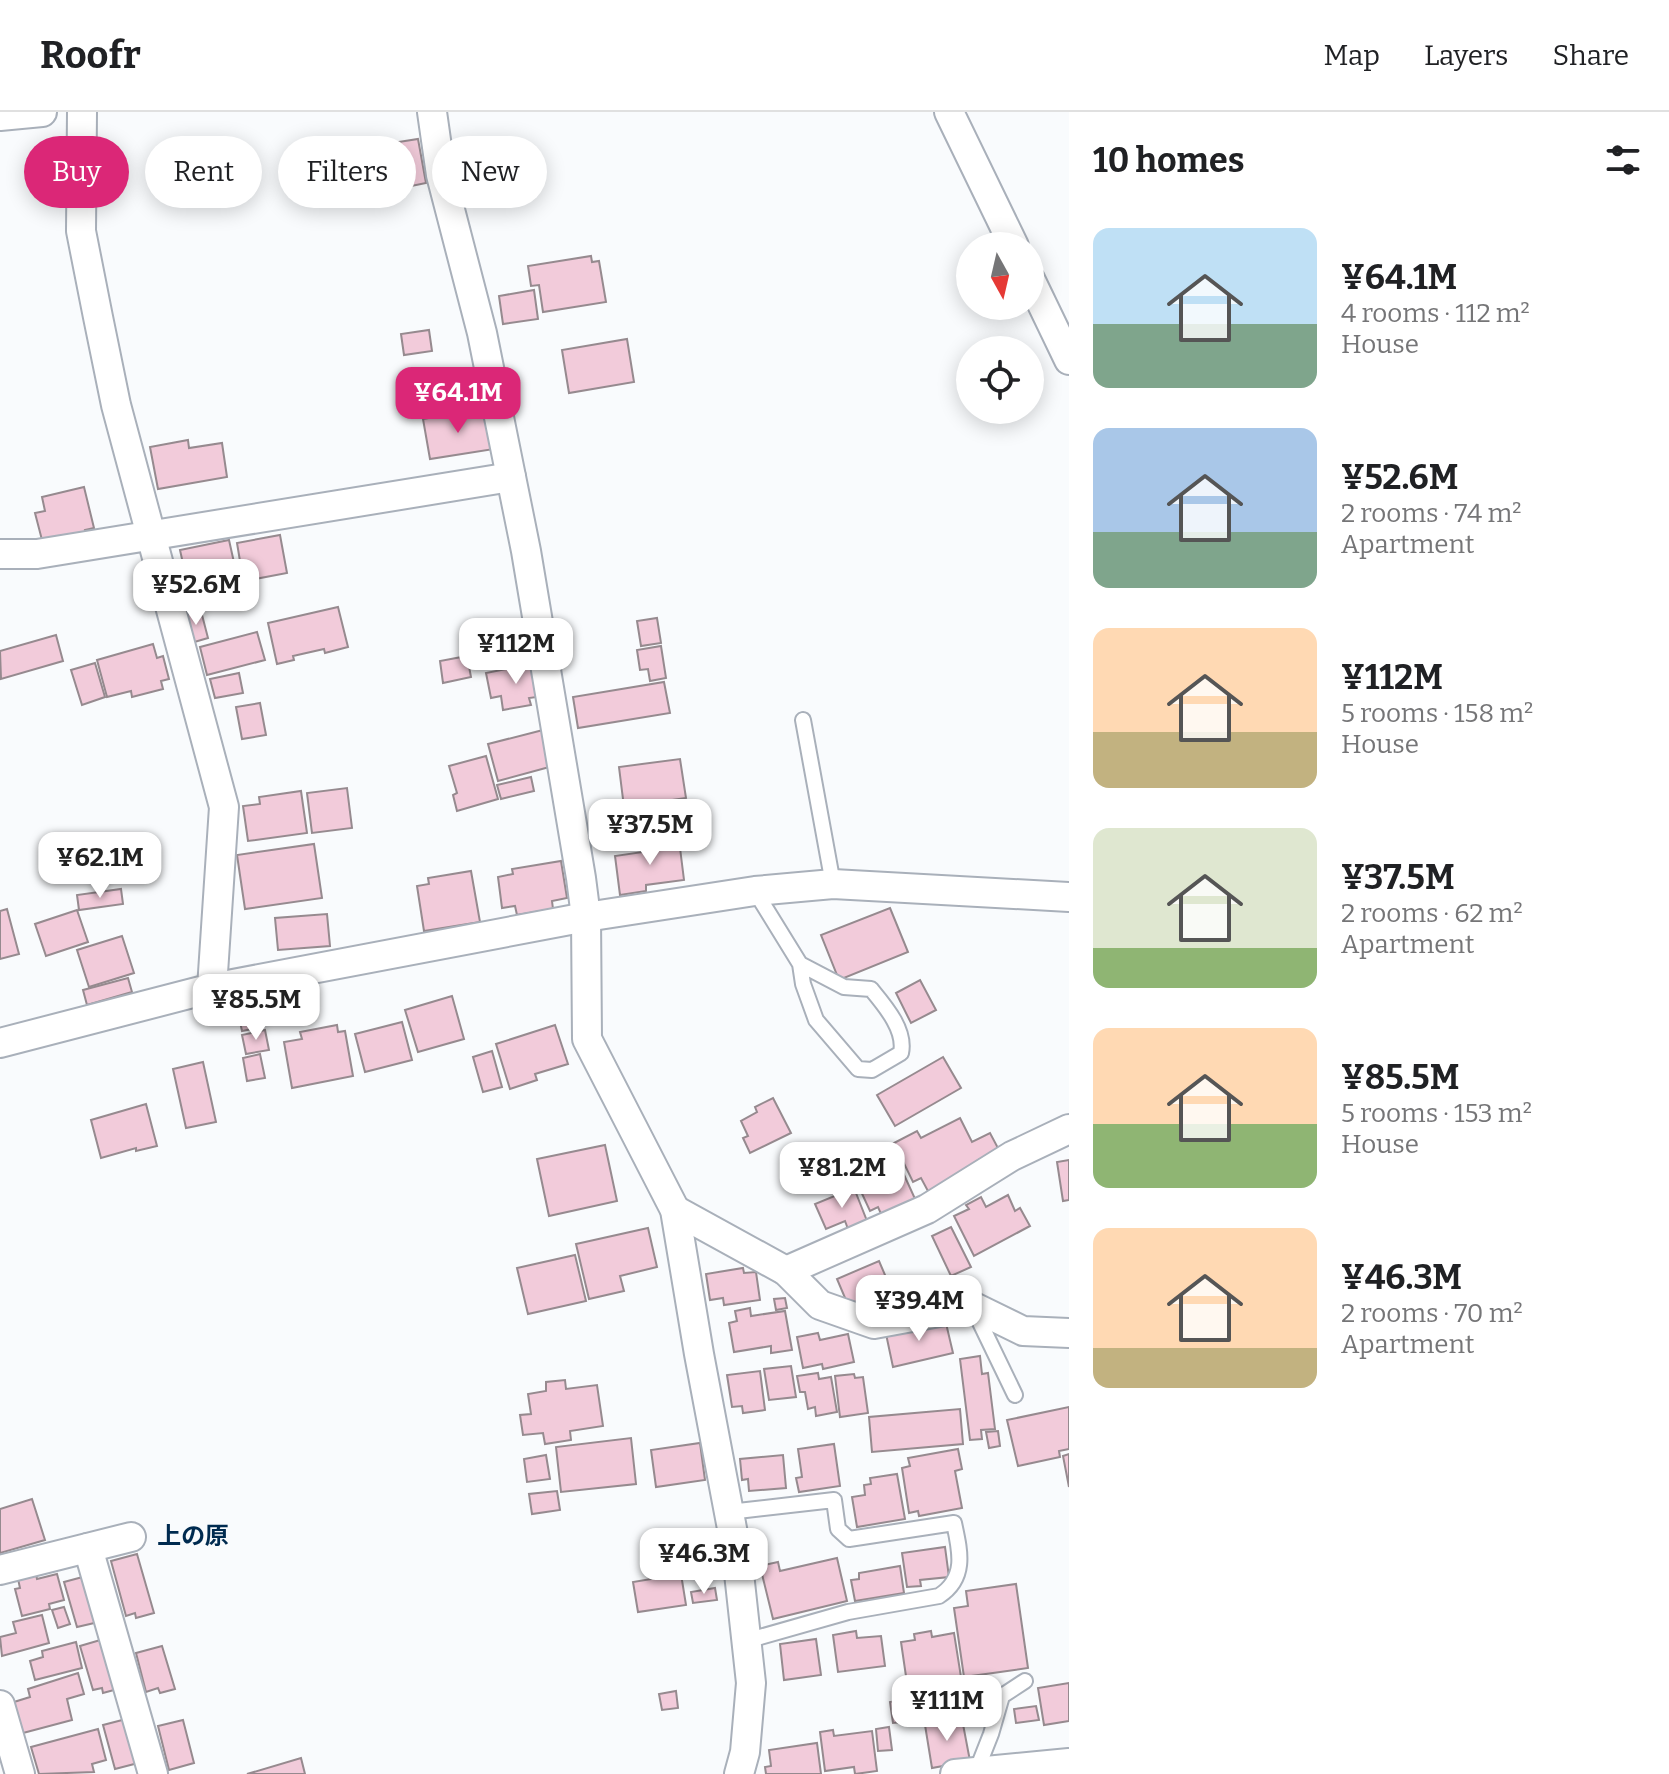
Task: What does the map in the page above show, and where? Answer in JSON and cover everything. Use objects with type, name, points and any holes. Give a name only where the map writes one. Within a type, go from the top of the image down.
[{"type":"street","points":[[0,116],[42,112]]},
{"type":"street","points":[[82,112],[81,231],[116,405],[224,807],[212,988]]},
{"type":"street","points":[[432,112],[441,175],[482,333],[526,551],[586,917],[587,1039],[675,1210],[737,1555],[751,1683],[745,1752],[739,1774]]},
{"type":"street","points":[[949,112],[1007,232]]},
{"type":"street","points":[[1044,308],[1069,360]]},
{"type":"street","points":[[0,554],[37,554],[511,477]]},
{"type":"street","points":[[0,1043],[212,988],[586,917],[755,891],[833,884],[1069,897]]},
{"type":"street","points":[[786,1271],[927,1209],[1012,1156],[1069,1129]]},
{"type":"street","points":[[675,1210],[786,1271],[820,1305],[874,1324],[972,1306],[1023,1331],[1069,1333]]},
{"type":"street","points":[[0,1570],[131,1537]]},
{"type":"street","points":[[88,1548],[153,1774]]},
{"type":"street","points":[[0,1705],[20,1774]]},
{"type":"street","points":[[965,1773],[1069,1763]]},
{"type":"lane","points":[[803,720],[833,884]]},
{"type":"lane","points":[[755,891],[800,964],[803,984],[816,1020],[858,1069],[872,1070],[901,1053],[903,1041],[885,1005],[871,989],[844,987],[800,964]]},
{"type":"lane","points":[[972,1306],[1015,1395]]},
{"type":"lane","points":[[729,1512],[834,1500],[838,1529],[849,1539],[954,1523],[961,1559],[951,1589],[939,1596],[848,1612],[746,1641]]},
{"type":"lane","points":[[965,1773],[991,1734],[1002,1696],[1025,1681]]},
{"type":"building","points":[[416,139],[426,183],[416,185]]},
{"type":"building","points":[[591,256],[592,262],[599,261],[606,302],[543,312],[539,285],[531,286],[528,266]]},
{"type":"building","points":[[534,290],[538,319],[503,324],[499,296]]},
{"type":"building","points":[[429,330],[432,351],[404,355],[401,334]]},
{"type":"building","points":[[627,339],[634,382],[569,393],[562,350]]},
{"type":"building","points":[[463,412],[464,416],[488,412],[494,449],[430,459],[423,419]]},
{"type":"building","points":[[188,440],[189,448],[222,443],[227,477],[158,489],[150,447]]},
{"type":"building","points":[[84,487],[94,528],[85,530],[87,538],[42,540],[35,513],[45,511],[42,497]]},
{"type":"building","points":[[280,535],[287,573],[255,579],[253,571],[242,573],[237,543]]},
{"type":"building","points":[[229,540],[235,567],[186,577],[180,550]]},
{"type":"building","points":[[338,607],[348,647],[293,656],[294,660],[277,664],[268,623]]},
{"type":"building","points":[[201,611],[208,638],[191,643],[184,615]]},
{"type":"building","points":[[657,618],[661,643],[641,646],[637,621]]},
{"type":"building","points":[[257,632],[265,660],[207,675],[200,647]]},
{"type":"building","points":[[56,635],[63,661],[1,679],[0,651]]},
{"type":"building","points":[[153,644],[157,658],[163,656],[169,679],[161,681],[163,689],[132,697],[131,691],[107,697],[97,660]]},
{"type":"building","points":[[661,646],[666,678],[650,681],[648,669],[640,670],[637,650]]},
{"type":"building","points":[[467,656],[471,677],[443,683],[440,661]]},
{"type":"building","points":[[95,663],[105,697],[82,705],[71,670]]},
{"type":"building","points":[[537,663],[544,696],[529,698],[531,705],[503,710],[501,696],[491,698],[486,673]]},
{"type":"building","points":[[239,673],[243,693],[215,698],[210,679]]},
{"type":"building","points":[[664,682],[670,713],[578,728],[573,697]]},
{"type":"building","points":[[260,703],[266,735],[242,739],[236,707]]},
{"type":"building","points":[[543,730],[553,766],[498,781],[488,744]]},
{"type":"building","points":[[486,756],[498,799],[457,811],[453,795],[457,793],[449,766]]},
{"type":"building","points":[[680,759],[686,798],[624,807],[619,767]]},
{"type":"building","points":[[531,777],[534,791],[501,799],[497,785]]},
{"type":"building","points":[[347,788],[352,828],[312,833],[307,793]]},
{"type":"building","points":[[301,791],[307,833],[248,841],[243,806],[260,804],[259,797]]},
{"type":"building","points":[[679,840],[684,880],[646,885],[646,891],[620,895],[615,856],[643,852],[642,845]]},
{"type":"building","points":[[314,844],[322,898],[245,909],[237,855]]},
{"type":"building","points":[[561,861],[567,898],[552,901],[553,909],[517,915],[515,906],[502,908],[498,877],[513,874],[512,869]]},
{"type":"building","points":[[471,871],[480,922],[424,931],[417,886],[429,884],[428,878]]},
{"type":"building","points":[[121,889],[123,904],[79,910],[77,895]]},
{"type":"building","points":[[890,908],[908,952],[839,980],[821,935]]},
{"type":"building","points":[[7,909],[19,954],[0,959],[0,911]]},
{"type":"building","points":[[77,910],[88,942],[46,956],[35,924]]},
{"type":"building","points":[[327,914],[330,946],[278,950],[275,918]]},
{"type":"building","points":[[122,936],[134,973],[89,987],[77,950]]},
{"type":"building","points":[[128,978],[132,992],[87,1005],[83,990]]},
{"type":"building","points":[[920,980],[936,1010],[911,1023],[896,993]]},
{"type":"building","points":[[452,996],[464,1039],[418,1052],[405,1010]]},
{"type":"building","points":[[260,1008],[263,1027],[242,1031],[238,1012]]},
{"type":"building","points":[[402,1022],[412,1060],[365,1072],[355,1034]]},
{"type":"building","points":[[337,1025],[338,1032],[345,1031],[353,1076],[292,1088],[284,1042],[302,1039],[300,1032]]},
{"type":"building","points":[[555,1025],[568,1064],[535,1074],[537,1080],[510,1089],[496,1044]]},
{"type":"building","points":[[265,1030],[269,1050],[246,1054],[242,1035]]},
{"type":"building","points":[[492,1051],[502,1087],[483,1092],[473,1057]]},
{"type":"building","points":[[260,1054],[265,1078],[247,1081],[243,1058]]},
{"type":"building","points":[[943,1057],[961,1088],[895,1126],[877,1095]]},
{"type":"building","points":[[203,1062],[216,1122],[186,1128],[173,1069]]},
{"type":"building","points":[[773,1098],[791,1133],[750,1153],[743,1138],[748,1136],[741,1121],[757,1112],[755,1107]]},
{"type":"building","points":[[146,1104],[157,1146],[136,1151],[136,1148],[101,1158],[91,1120]]},
{"type":"building","points":[[960,1118],[972,1142],[990,1133],[999,1150],[978,1160],[959,1178],[929,1193],[921,1178],[913,1182],[894,1143],[917,1131],[921,1138]]},
{"type":"building","points":[[605,1145],[617,1201],[549,1216],[537,1159]]},
{"type":"building","points":[[1069,1160],[1069,1200],[1063,1201],[1057,1162]]},
{"type":"building","points":[[900,1166],[916,1201],[882,1216],[878,1207],[870,1211],[858,1185]]},
{"type":"building","points":[[847,1167],[853,1182],[841,1186],[835,1171]]},
{"type":"building","points":[[854,1188],[867,1221],[848,1229],[845,1221],[826,1229],[815,1204]]},
{"type":"building","points":[[1008,1195],[1015,1211],[1020,1208],[1030,1226],[974,1256],[954,1216],[969,1209],[966,1205],[981,1197],[986,1207]]},
{"type":"building","points":[[951,1227],[971,1267],[951,1276],[932,1236]]},
{"type":"building","points":[[648,1228],[657,1267],[620,1276],[624,1291],[589,1299],[576,1244]]},
{"type":"building","points":[[575,1255],[586,1301],[528,1314],[517,1268]]},
{"type":"building","points":[[879,1261],[894,1296],[864,1309],[860,1300],[848,1305],[837,1279]]},
{"type":"building","points":[[743,1268],[744,1273],[756,1272],[760,1300],[724,1305],[723,1298],[710,1300],[706,1274]]},
{"type":"building","points":[[785,1298],[787,1308],[776,1310],[774,1299]]},
{"type":"building","points":[[750,1308],[751,1316],[785,1311],[792,1350],[771,1353],[771,1346],[734,1352],[729,1323],[737,1321],[735,1311]]},
{"type":"building","points":[[945,1319],[953,1353],[893,1367],[886,1334]]},
{"type":"building","points":[[818,1333],[820,1340],[848,1334],[854,1362],[823,1369],[822,1364],[803,1368],[797,1337]]},
{"type":"building","points":[[980,1356],[982,1374],[988,1373],[995,1429],[981,1430],[982,1439],[970,1440],[960,1359]]},
{"type":"building","points":[[791,1366],[796,1397],[769,1400],[764,1369]]},
{"type":"building","points":[[760,1371],[765,1410],[743,1413],[742,1406],[732,1407],[727,1375]]},
{"type":"building","points":[[818,1373],[819,1379],[831,1377],[837,1412],[816,1416],[815,1407],[808,1409],[805,1392],[800,1392],[797,1376]]},
{"type":"building","points":[[854,1374],[855,1378],[863,1377],[868,1413],[840,1417],[835,1376]]},
{"type":"building","points":[[565,1380],[566,1389],[597,1385],[603,1426],[570,1431],[571,1440],[545,1444],[543,1433],[523,1435],[520,1415],[531,1414],[528,1394],[546,1391],[546,1382]]},
{"type":"building","points":[[1069,1407],[1069,1449],[1059,1451],[1060,1457],[1018,1466],[1007,1420]]},
{"type":"building","points":[[960,1409],[963,1444],[872,1452],[869,1417]]},
{"type":"building","points":[[998,1431],[1000,1446],[989,1448],[986,1432]]},
{"type":"building","points":[[631,1438],[636,1484],[561,1492],[556,1447]]},
{"type":"building","points":[[700,1443],[705,1480],[656,1487],[651,1450]]},
{"type":"building","points":[[834,1444],[840,1486],[799,1492],[796,1478],[802,1477],[798,1449]]},
{"type":"building","points":[[958,1449],[962,1469],[955,1471],[962,1508],[919,1516],[918,1511],[909,1513],[902,1468],[910,1466],[908,1458]]},
{"type":"building","points":[[1069,1454],[1069,1487],[1063,1456]]},
{"type":"building","points":[[546,1455],[550,1479],[527,1482],[524,1459]]},
{"type":"building","points":[[783,1455],[786,1488],[749,1491],[748,1479],[742,1480],[740,1459]]},
{"type":"building","points":[[897,1474],[905,1519],[857,1527],[852,1497],[865,1495],[864,1485],[871,1484],[870,1478]]},
{"type":"building","points":[[557,1491],[560,1510],[532,1514],[529,1494]]},
{"type":"building","points":[[32,1499],[45,1540],[0,1553],[0,1509]]},
{"type":"building","points":[[945,1547],[949,1577],[920,1580],[921,1586],[907,1587],[902,1553]]},
{"type":"building","points":[[137,1554],[154,1613],[136,1618],[135,1613],[126,1616],[111,1561]]},
{"type":"building","points":[[837,1558],[847,1601],[773,1619],[760,1566],[778,1562],[780,1571]]},
{"type":"building","points":[[900,1566],[904,1593],[855,1601],[851,1580],[859,1579],[859,1573]]},
{"type":"building","points":[[36,1574],[37,1579],[57,1574],[64,1600],[49,1604],[50,1609],[22,1616],[15,1589],[20,1588],[18,1579]]},
{"type":"building","points":[[681,1574],[686,1605],[638,1612],[633,1582]]},
{"type":"building","points":[[90,1575],[103,1621],[77,1627],[64,1582]]},
{"type":"building","points":[[1016,1584],[1028,1668],[964,1677],[954,1608],[968,1606],[966,1591]]},
{"type":"building","points":[[715,1588],[717,1600],[693,1603],[691,1592]]},
{"type":"building","points":[[64,1607],[70,1624],[58,1628],[52,1610]]},
{"type":"building","points":[[42,1615],[49,1643],[2,1656],[0,1637],[16,1633],[13,1622]]},
{"type":"building","points":[[856,1631],[857,1638],[881,1636],[885,1666],[838,1672],[833,1635]]},
{"type":"building","points":[[931,1631],[932,1637],[954,1633],[961,1677],[955,1678],[957,1690],[930,1694],[929,1687],[908,1690],[901,1642],[915,1640],[914,1634]]},
{"type":"building","points":[[107,1638],[114,1690],[103,1693],[102,1688],[93,1690],[80,1646]]},
{"type":"building","points":[[816,1639],[821,1675],[784,1680],[780,1644]]},
{"type":"building","points":[[76,1642],[82,1668],[35,1680],[30,1661],[43,1657],[42,1651]]},
{"type":"building","points":[[162,1646],[175,1689],[160,1693],[158,1688],[146,1692],[136,1653]]},
{"type":"building","points":[[78,1673],[84,1694],[67,1699],[72,1720],[23,1733],[14,1702],[30,1697],[28,1689]]},
{"type":"building","points":[[1069,1683],[1069,1721],[1044,1725],[1038,1688]]},
{"type":"building","points":[[676,1691],[678,1708],[662,1710],[659,1694]]},
{"type":"building","points":[[911,1699],[913,1721],[893,1723],[890,1702]]},
{"type":"building","points":[[1036,1706],[1039,1720],[1016,1723],[1014,1709]]},
{"type":"building","points":[[130,1718],[142,1762],[115,1769],[103,1725]]},
{"type":"building","points":[[962,1719],[970,1761],[932,1768],[925,1725]]},
{"type":"building","points":[[183,1720],[194,1763],[169,1770],[158,1726]]},
{"type":"building","points":[[889,1727],[892,1750],[878,1751],[876,1729]]},
{"type":"building","points":[[98,1729],[106,1760],[92,1764],[94,1772],[39,1774],[31,1747]]},
{"type":"building","points":[[833,1730],[834,1736],[872,1731],[877,1771],[855,1774],[854,1767],[825,1771],[820,1732]]},
{"type":"building","points":[[817,1743],[821,1774],[766,1774],[765,1767],[771,1766],[769,1750]]},
{"type":"building","points":[[301,1758],[305,1774],[247,1774]]},
{"type":"district","name":"上の原","points":[[193,1536]]}]
